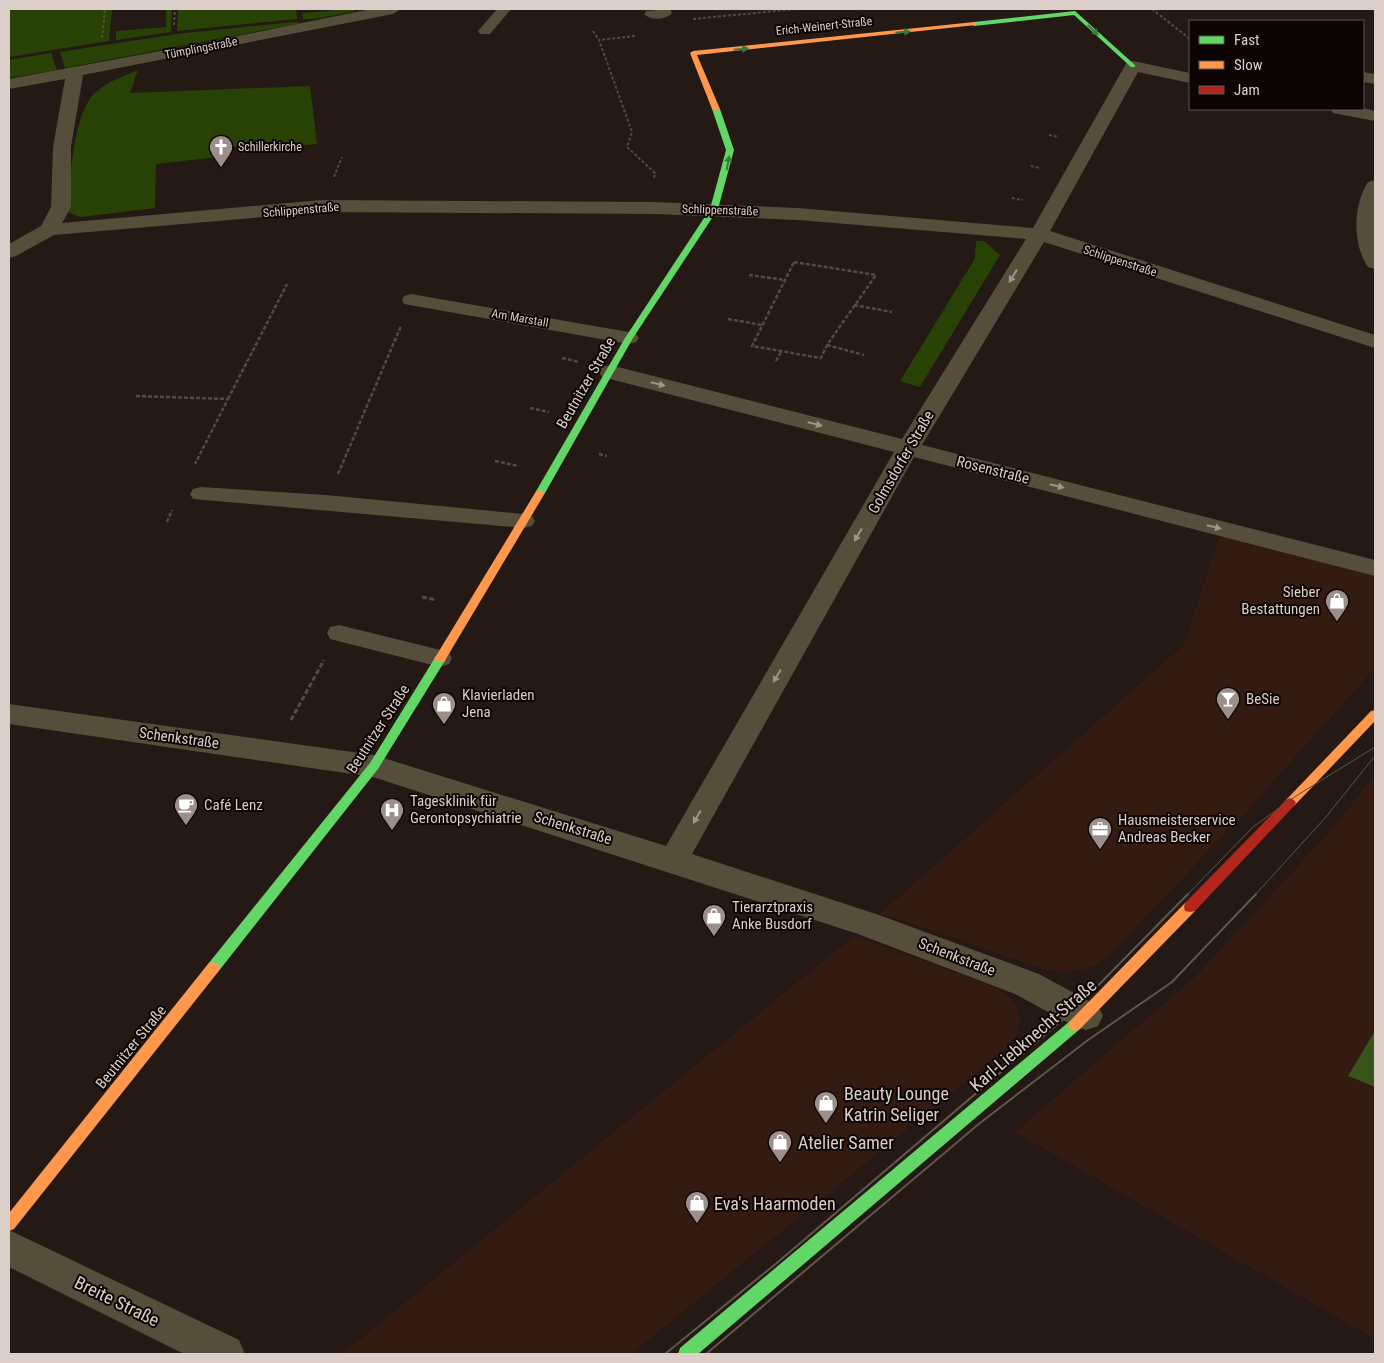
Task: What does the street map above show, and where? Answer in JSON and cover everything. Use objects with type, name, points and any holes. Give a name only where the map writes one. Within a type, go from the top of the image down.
[{"type":"street","name":"Tümplingstraße","points":[[9,84],[393,9]]},
{"type":"street","name":"Erich-Weinert-Straße","points":[[714,209],[724,178],[730,150],[693,53],[1075,13],[1132,66]]},
{"type":"street","points":[[1132,66],[1189,78]]},
{"type":"street","name":"Golmsdorfer Straße","points":[[673,860],[908,448],[1039,234],[1132,66]]},
{"type":"street","points":[[9,252],[49,230],[61,207],[62,147],[75,72]]},
{"type":"street","points":[[1344,110],[1375,116]]},
{"type":"street","points":[[1375,186],[1369,201],[1371,241],[1375,263]]},
{"type":"street","name":"Schlippenstraße","points":[[49,230],[322,206],[714,209],[1039,234],[1375,342]]},
{"type":"street","name":"Beutnitzer Straße","points":[[9,1224],[374,766],[524,522],[629,338],[714,209]]},
{"type":"street","name":"Rosenstraße","points":[[610,372],[1375,568]]},
{"type":"street","name":"Schenkstraße","points":[[9,714],[374,766],[673,860],[868,924],[1018,980],[1086,1016]]},
{"type":"street","name":"Karl-Liebknecht-Straße","points":[[686,1354],[1086,1016],[1375,714]]},
{"type":"street","name":"Breite Straße","points":[[9,1248],[225,1354]]},
{"type":"lane","points":[[485,31],[504,9]]},
{"type":"lane","name":"Am Marstall","points":[[411,300],[629,338]]},
{"type":"lane","points":[[201,494],[326,502],[524,522]]},
{"type":"lane","points":[[338,633],[440,658]]},
{"type":"path","points":[[102,44],[106,9]]},
{"type":"path","points":[[174,9],[174,25]]},
{"type":"path","points":[[687,19],[796,9]]},
{"type":"path","points":[[1152,9],[1189,38]]},
{"type":"path","points":[[593,31],[599,40],[632,132],[627,147],[655,173],[654,208]]},
{"type":"path","points":[[599,40],[636,36]]},
{"type":"path","points":[[794,262],[876,275],[854,305],[827,345],[822,358],[752,346],[794,262]]},
{"type":"path","points":[[750,275],[785,280]]},
{"type":"path","points":[[193,467],[287,284]]},
{"type":"path","points":[[326,502],[411,300]]},
{"type":"path","points":[[854,305],[892,312]]},
{"type":"path","points":[[728,319],[762,325]]},
{"type":"path","points":[[827,345],[864,355]]},
{"type":"path","points":[[776,361],[781,352]]},
{"type":"path","points":[[136,396],[228,399]]},
{"type":"path","points":[[166,522],[174,507]]},
{"type":"path","points":[[274,752],[338,633]]},
{"type":"shaded area","points":[[1220,533],[1375,573],[1375,668],[1246,812],[1109,955],[1095,966],[1082,970],[1062,972],[1043,969],[881,913],[1184,645]]},
{"type":"shaded area","points":[[1375,774],[1375,1031],[1348,1076],[1375,1088],[1375,1339],[1015,1132],[1195,977],[1333,828]]},
{"type":"shaded area","points":[[854,936],[995,987],[1011,998],[1018,1010],[1020,1023],[1017,1034],[1007,1048],[631,1354],[342,1354]]},
{"type":"green space","points":[[9,9],[112,9],[109,41],[9,57]]},
{"type":"green space","points":[[166,9],[172,9],[171,32],[116,40],[116,31],[166,27]]},
{"type":"green space","points":[[178,9],[296,9],[297,19],[177,31]]},
{"type":"green space","points":[[348,9],[356,11],[315,19],[303,19],[302,13]]},
{"type":"green space","points":[[294,22],[302,23],[65,68],[60,52],[176,34]]},
{"type":"green space","points":[[51,53],[57,70],[9,78],[9,60]]},
{"type":"green space","points":[[138,70],[130,93],[310,86],[317,144],[255,150],[253,145],[219,148],[218,157],[156,164],[155,208],[81,217],[67,212],[74,147],[82,114],[97,91],[106,84]]},
{"type":"green space","points":[[976,241],[984,241],[1000,255],[920,387],[900,381],[975,258]]},
{"type":"green space","points":[[1375,1031],[1375,1087],[1348,1076]]},
{"type":"tram line","points":[[1187,895],[1253,827],[1296,796],[1375,747]]},
{"type":"tram line","points":[[1255,895],[1325,818],[1375,756]]},
{"type":"tram line","points":[[665,1354],[778,1262],[1074,1010],[1188,894]]},
{"type":"tram line","points":[[706,1354],[980,1123],[1088,1040],[1172,982],[1256,894]]},
{"type":"traffic: fast","points":[[974,24],[1075,13],[1133,66]]},
{"type":"traffic: fast","points":[[540,493],[629,338],[714,209],[730,150],[716,109]]},
{"type":"traffic: fast","points":[[213,968],[374,766],[440,659]]},
{"type":"traffic: fast","points":[[686,1354],[1075,1025]]},
{"type":"traffic: slow","points":[[716,109],[693,53],[974,24]]},
{"type":"traffic: slow","points":[[440,659],[540,493]]},
{"type":"traffic: slow","points":[[1290,803],[1375,714]]},
{"type":"traffic: slow","points":[[1075,1025],[1190,907]]},
{"type":"traffic: slow","points":[[9,1224],[213,968]]},
{"type":"traffic: jam","points":[[1190,907],[1290,803]]},
{"type":"place","name":"Schillerkirche","points":[[221,168]]},
{"type":"place","name":"Sieber Bestattungen","points":[[1337,622]]},
{"type":"place","name":"BeSie","points":[[1228,720]]},
{"type":"place","name":"Klavierladen Jena","points":[[444,725]]},
{"type":"place","name":"Café Lenz","points":[[186,826]]},
{"type":"place","name":"Tagesklinik für Gerontopsychiatrie","points":[[392,831]]},
{"type":"place","name":"Hausmeisterservice Andreas Becker","points":[[1100,850]]},
{"type":"place","name":"Tierarztpraxis Anke Busdorf","points":[[714,937]]},
{"type":"place","name":"Beauty Lounge Katrin Seliger","points":[[826,1124]]},
{"type":"place","name":"Atelier Samer","points":[[780,1163]]},
{"type":"place","name":"Eva's Haarmoden","points":[[697,1224]]}]
